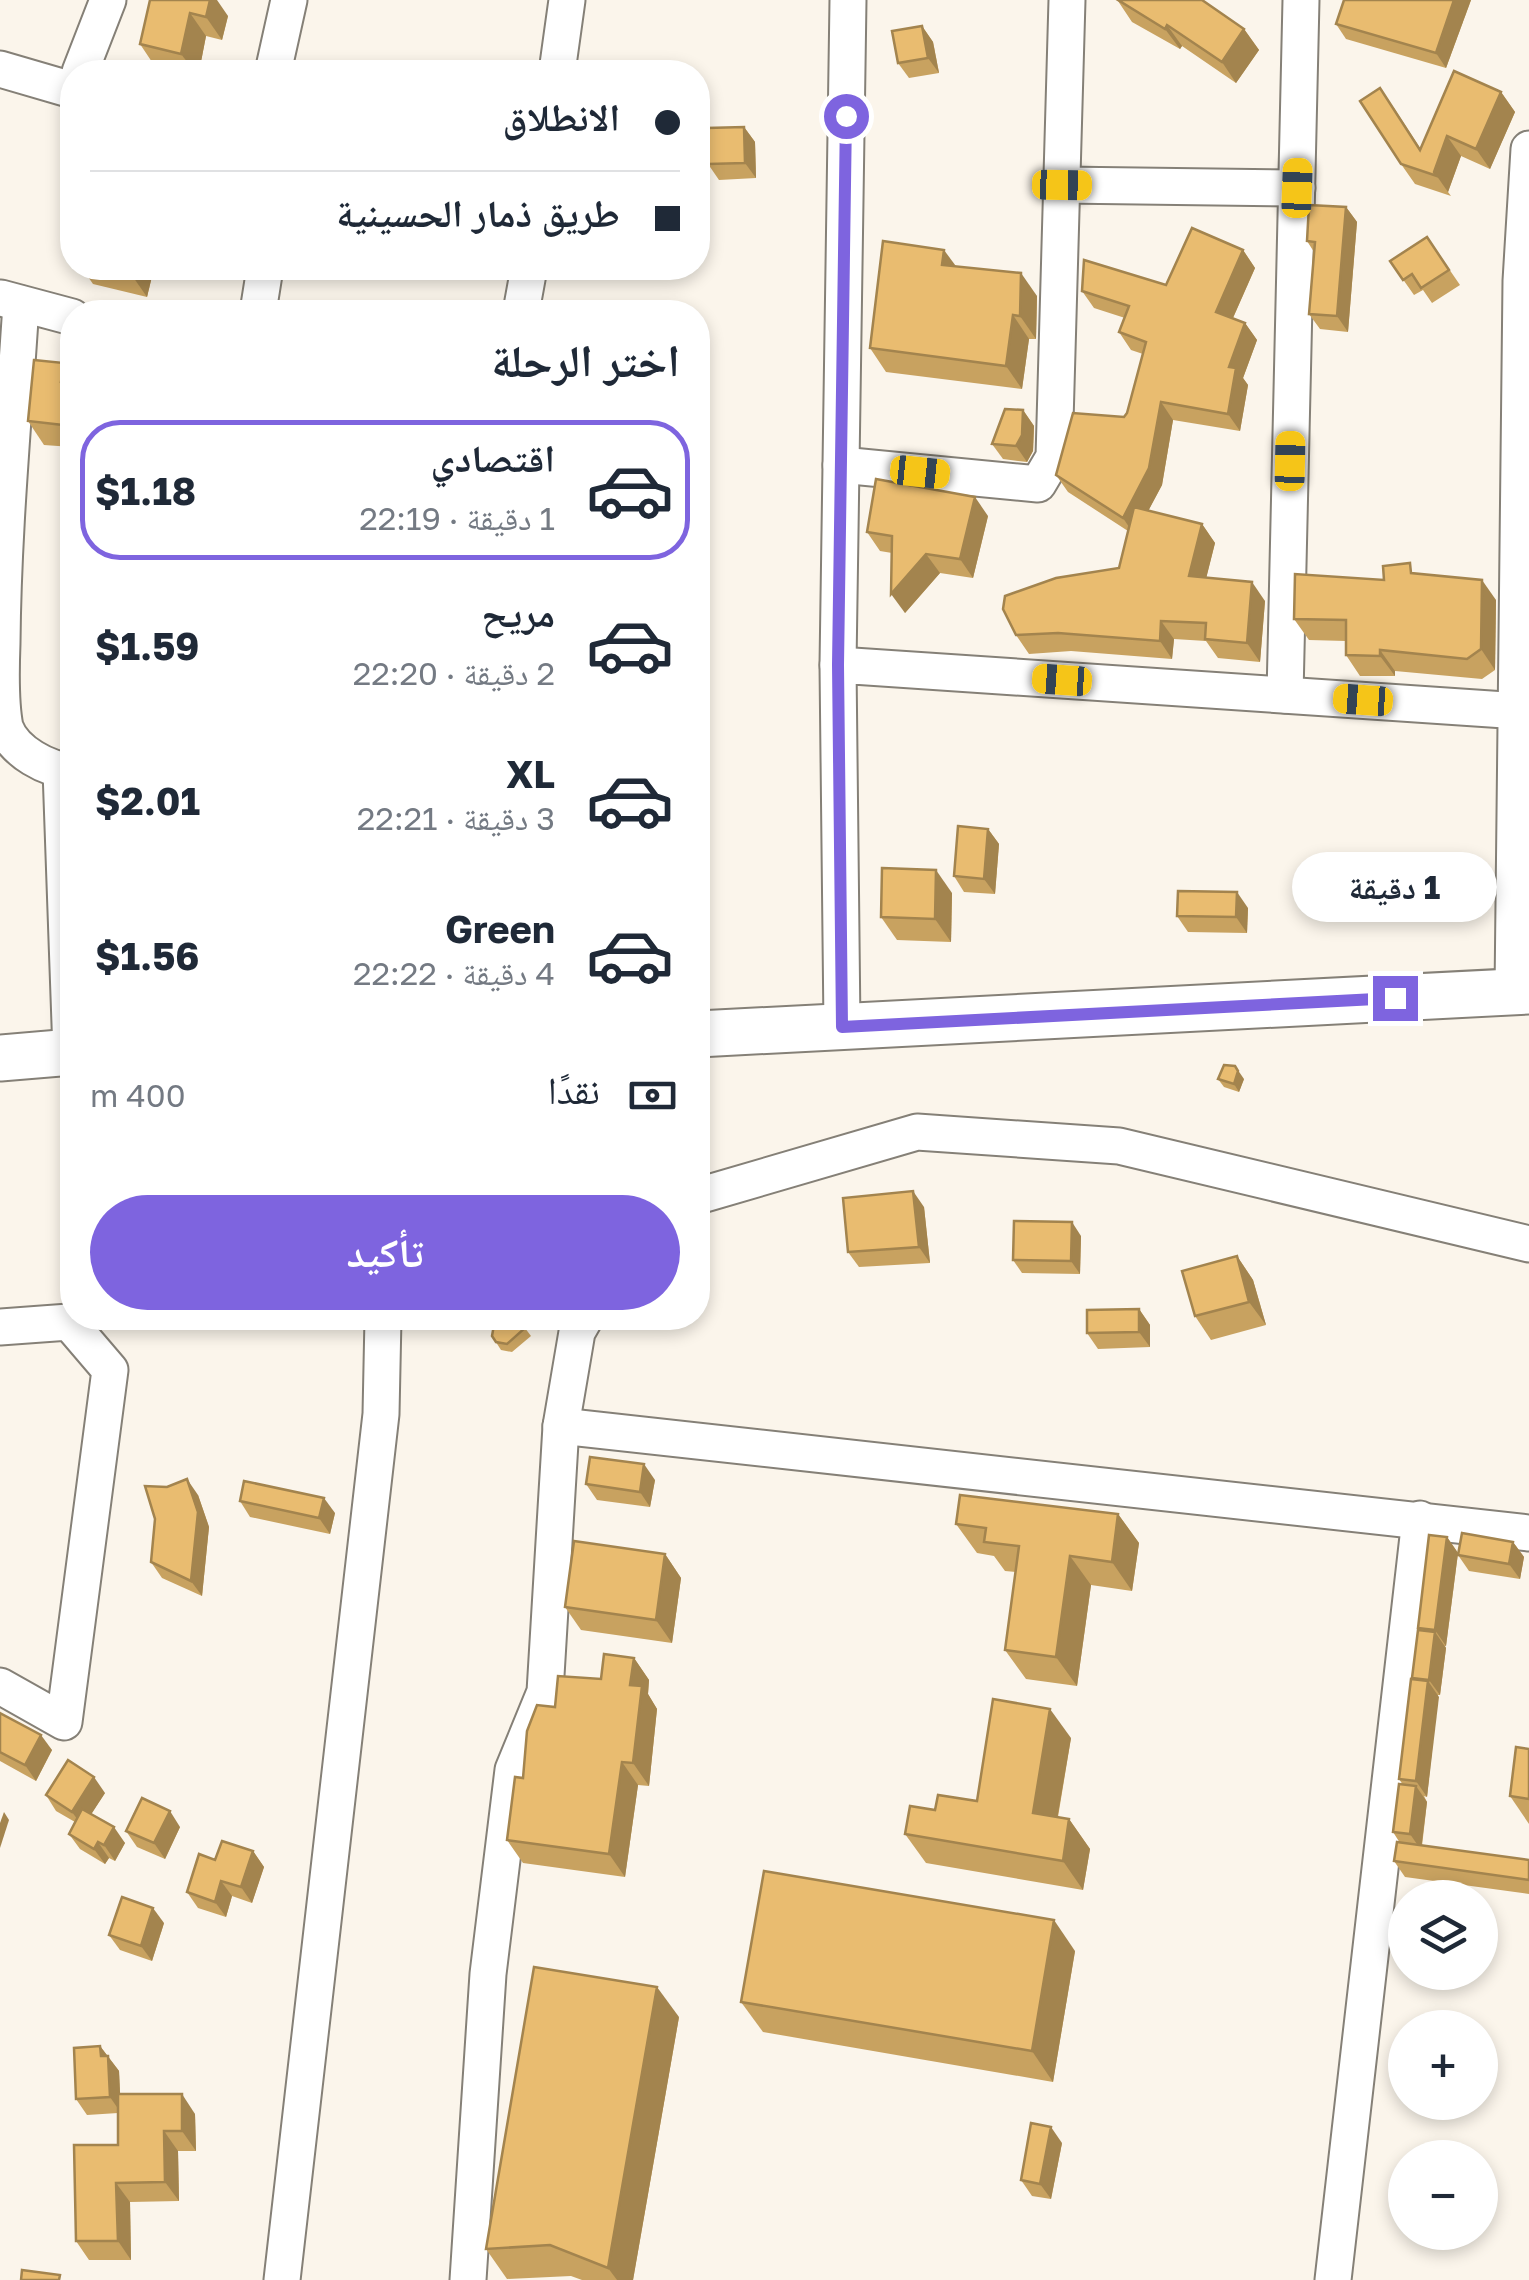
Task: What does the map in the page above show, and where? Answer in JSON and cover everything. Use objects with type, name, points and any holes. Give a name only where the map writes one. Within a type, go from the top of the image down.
[{"type":"main road","points":[[710,1033],[1521,991]]},
{"type":"main road","points":[[0,1058],[60,1053]]},
{"type":"street","points":[[85,60],[108,0]]},
{"type":"street","points":[[276,60],[290,0]]},
{"type":"street","points":[[559,60],[567,0]]},
{"type":"street","points":[[842,1027],[838,665],[848,0]]},
{"type":"street","points":[[841,465],[1038,484],[1054,457],[1067,0]]},
{"type":"street","points":[[1285,695],[1302,0]]},
{"type":"street","points":[[0,69],[60,86]]},
{"type":"street","points":[[1521,991],[1520,711],[1529,149]]},
{"type":"street","points":[[1062,185],[1297,188]]},
{"type":"street","points":[[60,314],[11,301],[1,702],[12,757],[60,769]]},
{"type":"street","points":[[838,665],[1520,711]]},
{"type":"street","points":[[710,1192],[917,1132],[1119,1146],[1529,1244]]},
{"type":"street","points":[[0,1327],[60,1323]]},
{"type":"street","points":[[0,1686],[64,1722],[110,1370],[76,1330]]},
{"type":"street","points":[[282,2280],[381,1414],[383,1330]]},
{"type":"street","points":[[468,2280],[488,1974],[513,1770],[545,1692],[561,1426],[578,1330]]},
{"type":"street","points":[[561,1426],[1529,1533]]},
{"type":"street","points":[[1333,2280],[1420,1519]]},
{"type":"building","points":[[150,0],[210,0],[206,17],[190,13],[181,54],[140,44]]},
{"type":"building","points":[[1118,0],[1202,0],[1244,29],[1222,62],[1167,25],[1165,29]]},
{"type":"building","points":[[1344,0],[1454,0],[1436,53],[1336,24]]},
{"type":"building","points":[[922,26],[928,58],[898,63],[892,31]]},
{"type":"building","points":[[1454,71],[1501,92],[1476,149],[1447,136],[1434,172],[1437,176],[1401,164],[1360,101],[1380,88],[1420,150]]},
{"type":"building","points":[[744,127],[745,163],[710,164],[710,128]]},
{"type":"building","points":[[1309,205],[1346,207],[1337,316],[1309,314],[1315,242],[1307,241]]},
{"type":"building","points":[[1192,228],[1243,250],[1216,312],[1245,323],[1229,367],[1236,368],[1228,414],[1161,402],[1149,468],[1123,518],[1056,475],[1073,413],[1124,417],[1127,413],[1146,342],[1119,332],[1129,306],[1082,291],[1084,260],[1166,285]]},
{"type":"building","points":[[1427,237],[1449,270],[1421,288],[1412,274],[1403,280],[1390,261]]},
{"type":"building","points":[[883,241],[944,250],[942,265],[1021,273],[1020,316],[1013,315],[1006,366],[870,348]]},
{"type":"building","points":[[34,360],[60,363],[60,425],[28,421]]},
{"type":"building","points":[[1005,409],[1023,410],[1022,435],[1016,446],[992,444]]},
{"type":"building","points":[[876,479],[975,497],[960,559],[926,554],[891,594],[892,536],[867,532]]},
{"type":"building","points":[[1134,507],[1202,524],[1189,576],[1252,582],[1247,643],[1205,639],[1206,623],[1161,621],[1160,641],[1058,633],[1016,635],[1003,609],[1005,596],[1056,578],[1119,568]]},
{"type":"building","points":[[1410,563],[1411,573],[1482,580],[1481,649],[1467,659],[1380,650],[1380,656],[1346,655],[1346,620],[1294,619],[1295,574],[1384,580],[1383,566]]},
{"type":"building","points":[[958,826],[988,829],[984,879],[954,876]]},
{"type":"building","points":[[882,868],[936,870],[935,919],[881,917]]},
{"type":"building","points":[[1178,891],[1237,892],[1236,917],[1177,916]]},
{"type":"building","points":[[1224,1065],[1235,1066],[1238,1071],[1234,1084],[1218,1079]]},
{"type":"building","points":[[913,1191],[919,1247],[848,1252],[843,1198]]},
{"type":"building","points":[[1014,1221],[1072,1222],[1071,1261],[1013,1260]]},
{"type":"building","points":[[1237,1256],[1249,1302],[1195,1316],[1182,1271]]},
{"type":"building","points":[[1139,1309],[1139,1332],[1087,1333],[1087,1310]]},
{"type":"building","points":[[493,1330],[523,1330],[507,1344],[496,1342]]},
{"type":"building","points":[[590,1457],[644,1464],[640,1492],[586,1484]]},
{"type":"building","points":[[187,1479],[198,1512],[191,1581],[151,1562],[155,1519],[145,1486],[167,1487]]},
{"type":"building","points":[[244,1481],[324,1498],[319,1518],[240,1501]]},
{"type":"building","points":[[960,1495],[1118,1514],[1112,1562],[1070,1556],[1056,1657],[1005,1650],[1019,1546],[984,1542],[986,1528],[956,1524]]},
{"type":"building","points":[[1462,1533],[1513,1542],[1509,1564],[1458,1555]]},
{"type":"building","points":[[1429,1535],[1447,1537],[1435,1630],[1418,1628]]},
{"type":"building","points":[[574,1541],[665,1554],[656,1620],[565,1607]]},
{"type":"building","points":[[1418,1630],[1435,1632],[1429,1680],[1412,1678]]},
{"type":"building","points":[[604,1654],[634,1658],[630,1685],[642,1686],[633,1763],[622,1762],[609,1854],[507,1840],[515,1777],[523,1778],[527,1731],[537,1705],[555,1707],[558,1676],[601,1679]]},
{"type":"building","points":[[1411,1679],[1428,1681],[1416,1781],[1399,1779]]},
{"type":"building","points":[[993,1699],[1050,1709],[1033,1813],[1069,1819],[1063,1861],[905,1834],[910,1806],[935,1810],[938,1795],[977,1801]]},
{"type":"building","points":[[0,1713],[41,1735],[25,1765],[0,1752]]},
{"type":"building","points":[[1516,1747],[1529,1749],[1529,1799],[1510,1796]]},
{"type":"building","points":[[68,1760],[94,1777],[72,1812],[46,1795]]},
{"type":"building","points":[[1399,1784],[1416,1786],[1410,1834],[1393,1832]]},
{"type":"building","points":[[142,1798],[170,1811],[154,1843],[126,1831]]},
{"type":"building","points":[[82,1809],[114,1827],[104,1845],[98,1842],[94,1849],[69,1834]]},
{"type":"building","points":[[222,1841],[253,1851],[241,1887],[221,1881],[215,1902],[187,1892],[199,1854],[215,1860]]},
{"type":"building","points":[[1397,1842],[1529,1860],[1529,1880],[1394,1861]]},
{"type":"building","points":[[764,1871],[1054,1920],[1032,2051],[741,2002]]},
{"type":"building","points":[[122,1897],[153,1908],[141,1946],[109,1935]]},
{"type":"building","points":[[534,1967],[657,1987],[608,2268],[550,2245],[486,2249]]},
{"type":"building","points":[[100,2046],[101,2056],[108,2056],[110,2097],[76,2099],[74,2048]]},
{"type":"building","points":[[118,2094],[182,2094],[182,2131],[164,2131],[165,2182],[116,2183],[118,2241],[76,2241],[74,2145],[118,2145]]},
{"type":"building","points":[[1031,2123],[1051,2127],[1040,2184],[1021,2180]]},
{"type":"building","points":[[22,2270],[60,2275],[59,2280],[21,2280]]},
{"type":"route","points":[[846,116],[838,665],[842,1027],[1395,998]]}]
